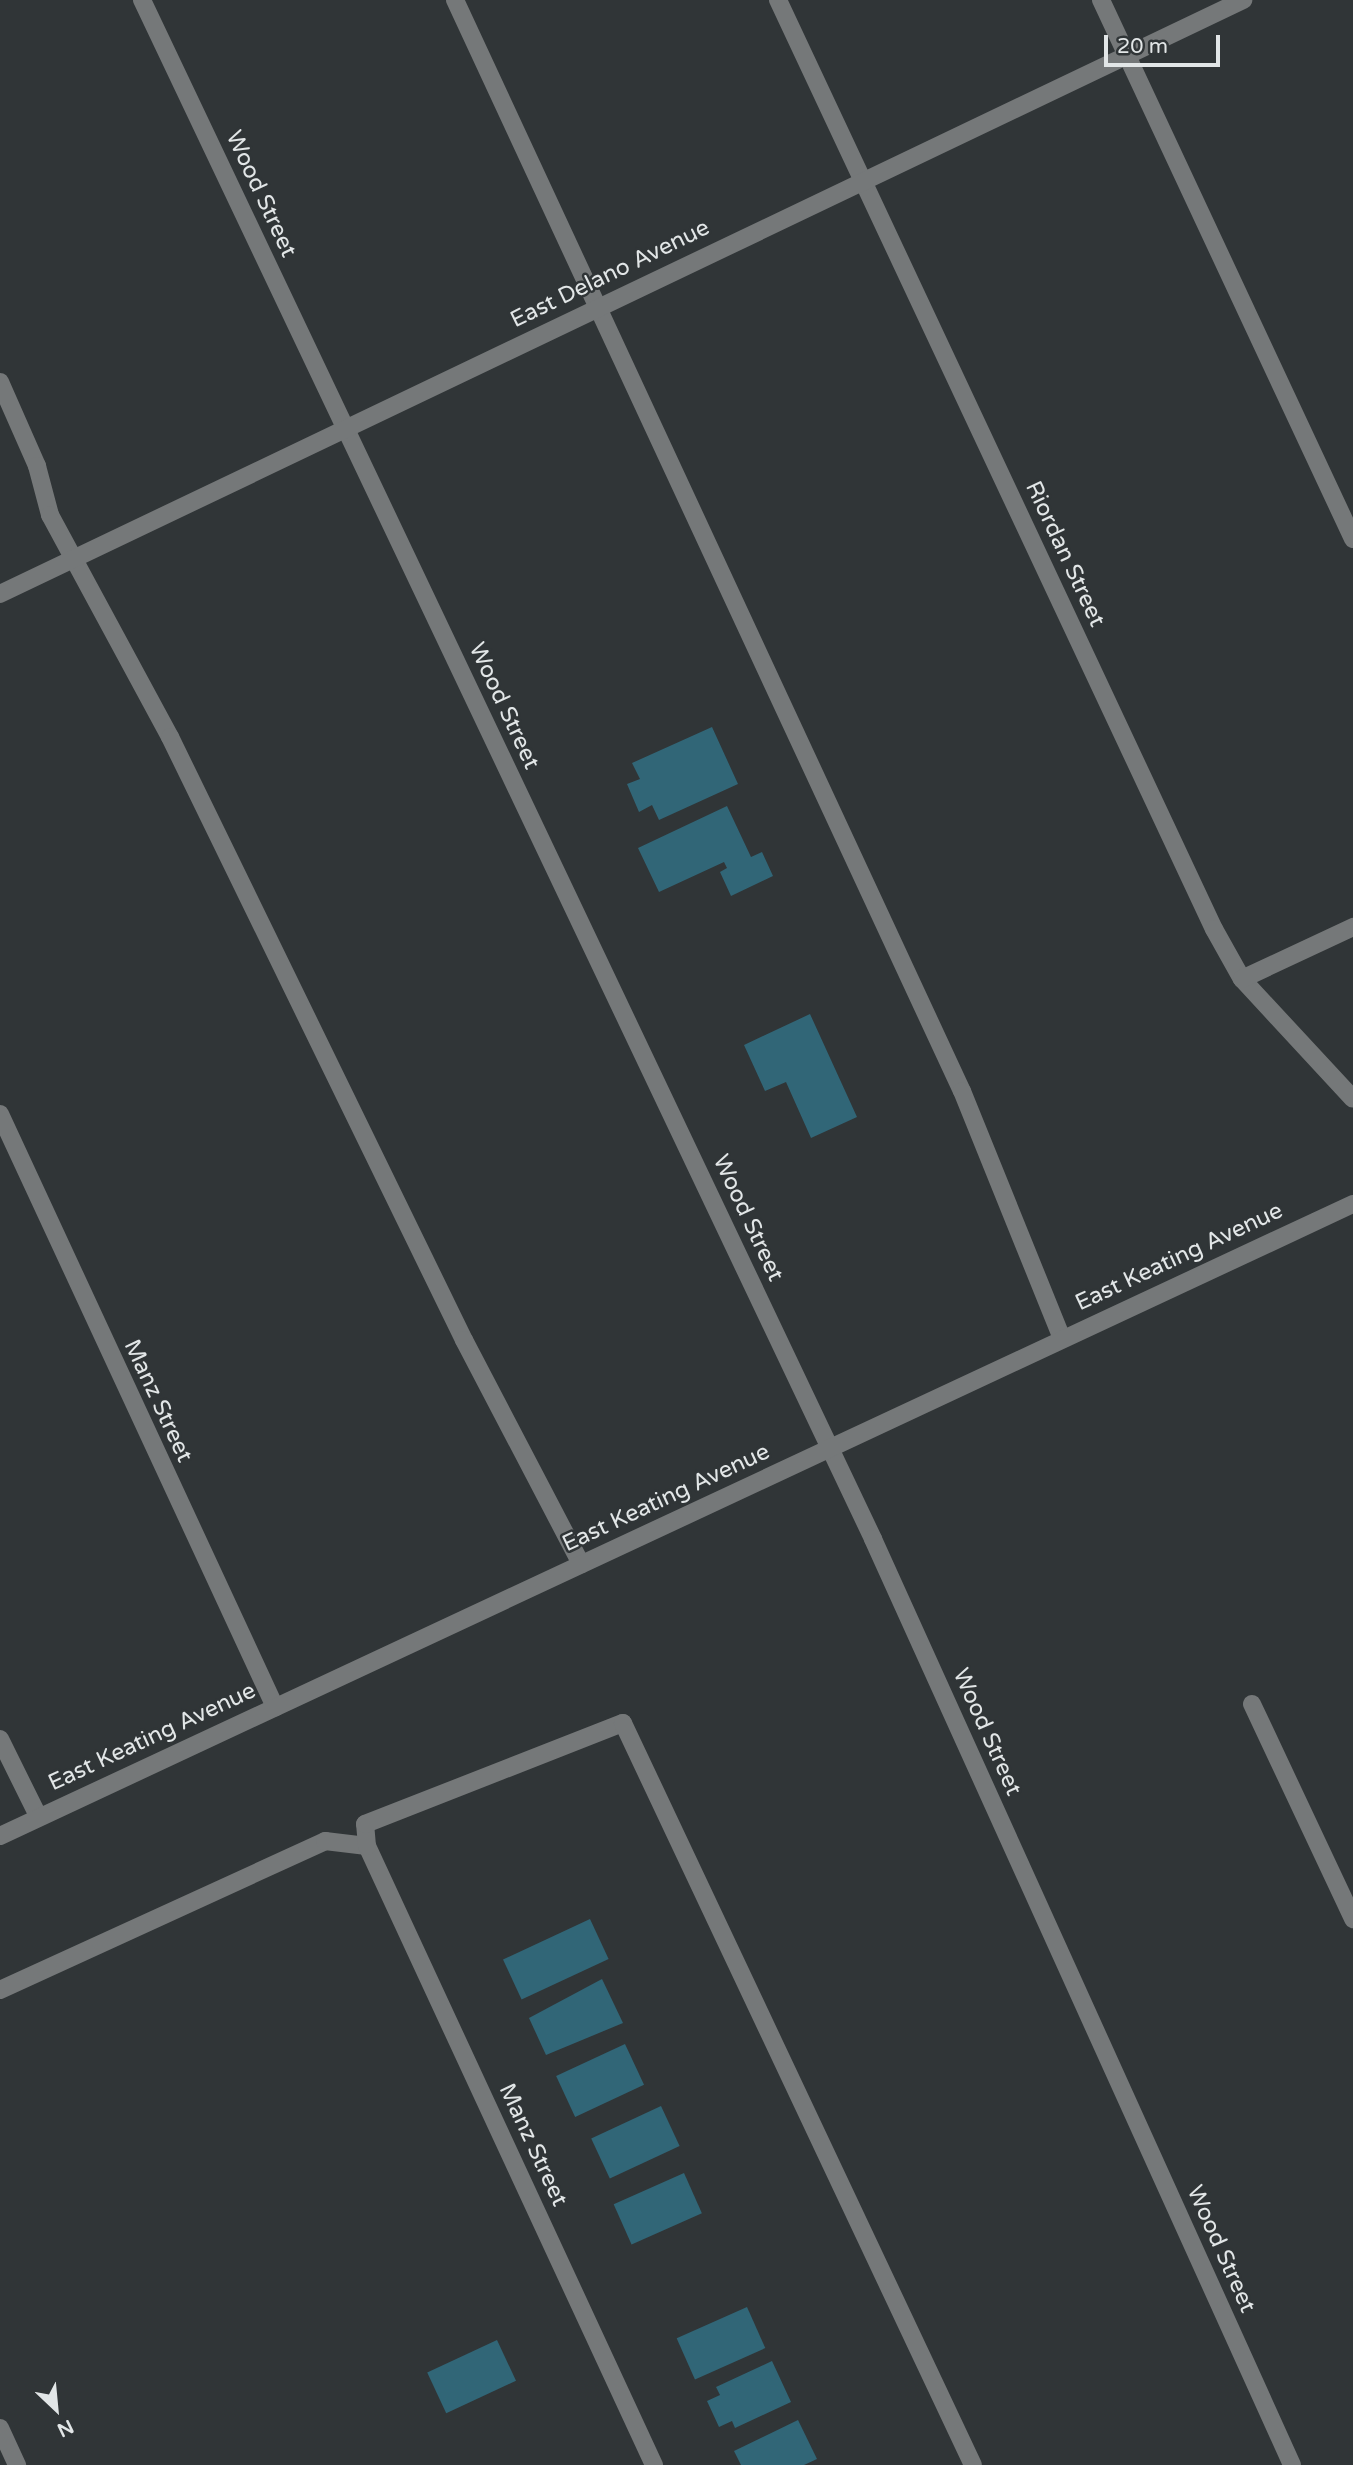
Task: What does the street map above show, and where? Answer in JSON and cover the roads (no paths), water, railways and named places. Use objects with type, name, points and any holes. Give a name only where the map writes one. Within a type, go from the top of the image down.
[{"type":"street","name":"Wood Street","points":[[142,0],[830,1449],[1292,2465]]},
{"type":"street","points":[[455,0],[600,306],[962,1091],[1062,1338]]},
{"type":"street","name":"Riordan Street","points":[[778,0],[1242,979],[1353,1099]]},
{"type":"street","points":[[1101,0],[1353,539]]},
{"type":"street","name":"East Delano Avenue","points":[[0,594],[862,179],[1243,0]]},
{"type":"street","points":[[0,382],[72,560],[194,785],[464,1340],[581,1564]]},
{"type":"street","points":[[1242,979],[1353,927]]},
{"type":"street","name":"Manz Street","points":[[0,1114],[275,1707]]},
{"type":"street","name":"East Keating Avenue","points":[[0,1836],[1353,1204]]},
{"type":"street","points":[[1252,1704],[1353,1919]]},
{"type":"street","points":[[0,1990],[325,1841],[367,1846],[365,1824],[623,1723],[973,2465]]},
{"type":"street","points":[[0,1739],[38,1816]]},
{"type":"street","name":"Manz Street","points":[[367,1846],[654,2465]]},
{"type":"street","points":[[0,2428],[17,2465]]}]
